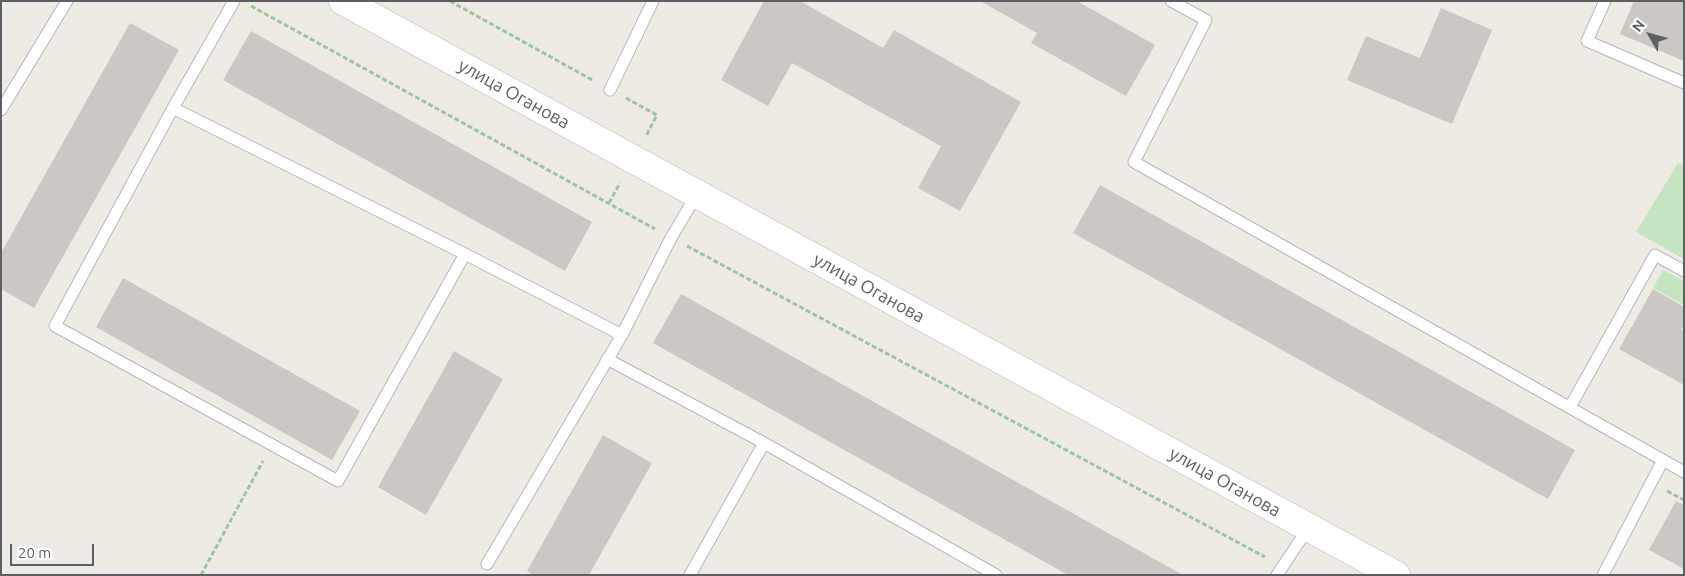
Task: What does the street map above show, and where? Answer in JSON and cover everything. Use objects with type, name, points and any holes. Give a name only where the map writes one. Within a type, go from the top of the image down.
[{"type":"main road","name":"улица Оганова","points":[[343,1],[1396,575]]},
{"type":"lane","points":[[1,110],[67,1]]},
{"type":"lane","points":[[234,1],[173,108],[55,326],[338,480],[465,254]]},
{"type":"lane","points":[[610,90],[653,1]]},
{"type":"lane","points":[[1171,1],[1206,20],[1134,162],[1684,472]]},
{"type":"lane","points":[[1605,1],[1587,42],[1684,83]]},
{"type":"lane","points":[[173,108],[622,334]]},
{"type":"lane","points":[[487,564],[622,334],[671,238],[697,194]]},
{"type":"lane","points":[[1570,407],[1655,255],[1684,271]]},
{"type":"lane","points":[[606,359],[764,443],[996,575]]},
{"type":"lane","points":[[690,575],[764,443]]},
{"type":"lane","points":[[1603,575],[1663,460]]},
{"type":"lane","points":[[1280,570],[1309,527]]},
{"type":"path","points":[[450,1],[657,116],[609,203]]},
{"type":"path","points":[[251,6],[671,238],[1280,570]]},
{"type":"path","points":[[201,575],[272,444]]},
{"type":"green space","points":[[1678,163],[1684,166],[1684,259],[1636,232]]},
{"type":"green space","points":[[1663,270],[1684,281],[1684,305],[1653,288]]},
{"type":"building","points":[[764,1],[800,1],[883,48],[894,30],[1021,102],[960,211],[918,188],[941,146],[792,63],[768,106],[721,80]]},
{"type":"building","points":[[980,1],[1077,1],[1155,45],[1126,96],[1031,43],[1037,33]]},
{"type":"building","points":[[1634,1],[1684,1],[1684,61],[1620,34]]},
{"type":"building","points":[[1441,8],[1492,30],[1452,124],[1347,80],[1366,36],[1420,58]]},
{"type":"building","points":[[130,23],[179,50],[34,308],[1,289],[1,253]]},
{"type":"building","points":[[251,31],[592,222],[565,271],[223,80]]},
{"type":"building","points":[[1100,185],[1575,450],[1548,499],[1073,233]]},
{"type":"building","points":[[123,278],[360,411],[332,460],[96,327]]},
{"type":"building","points":[[1653,289],[1684,307],[1684,325],[1681,329],[1684,331],[1684,385],[1619,349]]},
{"type":"building","points":[[681,294],[1183,575],[1068,575],[653,343]]},
{"type":"building","points":[[454,351],[503,379],[426,515],[378,487]]},
{"type":"building","points":[[603,435],[652,463],[589,575],[533,575],[527,571]]},
{"type":"building","points":[[1676,501],[1684,505],[1684,569],[1649,550]]}]
